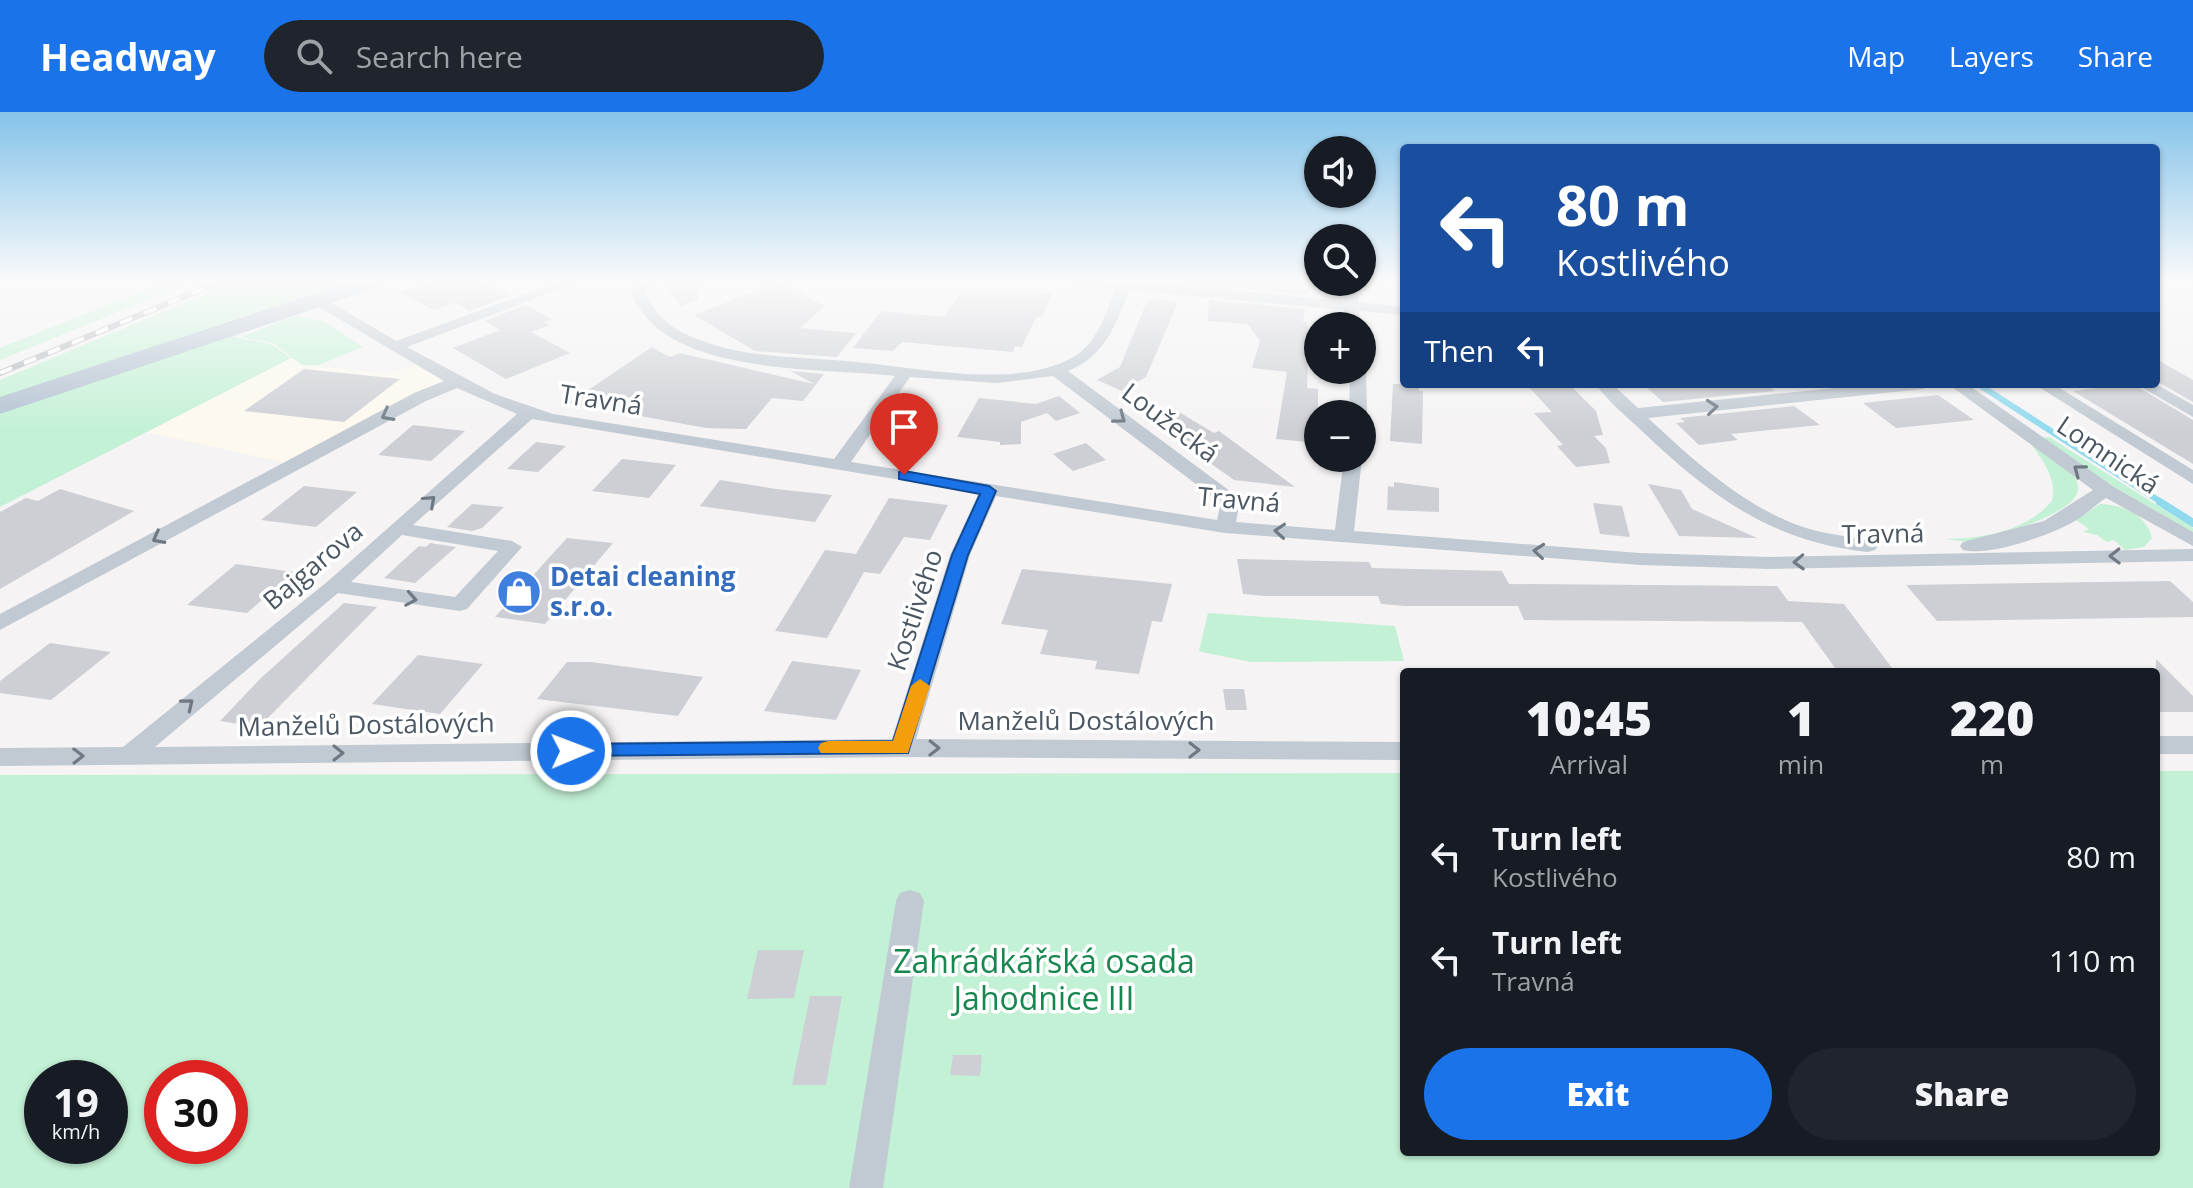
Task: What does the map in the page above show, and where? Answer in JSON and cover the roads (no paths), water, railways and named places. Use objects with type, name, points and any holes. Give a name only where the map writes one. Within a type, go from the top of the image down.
[{"type":"main road","points":[[0,406],[224,331]]},
{"type":"street","name":"Travná","points":[[371,331],[457,382],[528,413],[989,491],[1225,527],[1640,559],[1770,563],[2193,555]]},
{"type":"street","points":[[396,346],[436,331]]},
{"type":"street","points":[[669,331],[709,347],[752,356],[990,378],[1057,371],[1084,358],[1096,347],[1103,331]]},
{"type":"street","name":"Loužecká","points":[[1057,371],[1231,501],[1225,527]]},
{"type":"street","points":[[840,464],[906,372]]},
{"type":"street","points":[[0,623],[420,397],[457,382]]},
{"type":"street","points":[[1607,388],[1687,465],[1725,494],[1791,528],[1839,546],[1990,545],[2072,515],[2087,498],[2107,491]]},
{"type":"street","points":[[1788,388],[1801,398]]},
{"type":"street","points":[[1634,414],[1888,388]]},
{"type":"street","name":"Lomnická","points":[[1962,388],[2107,491],[2193,540]]},
{"type":"street","points":[[2048,388],[2193,478]]},
{"type":"street","points":[[2151,388],[2193,412]]},
{"type":"street","name":"Bajgarova","points":[[129,755],[334,586],[528,413]]},
{"type":"street","points":[[1344,535],[1351,472]]},
{"type":"street","name":"Kostlivého","points":[[901,748],[960,555],[989,491]]},
{"type":"street","points":[[334,586],[460,604],[512,547],[399,529]]},
{"type":"street","points":[[2160,745],[2193,745]]},
{"type":"street","name":"Manželů Dostálových","points":[[0,757],[901,748],[1400,751]]},
{"type":"street","points":[[866,1188],[910,901]]},
{"type":"waterway","points":[[1984,388],[2164,504]]},
{"type":"waterway","points":[[2160,502],[2193,523]]},
{"type":"railway","points":[[0,373],[101,331]]},
{"type":"place","name":"Detai cleaning s.r.o.","points":[[519,592]]},
{"type":"park label","name":"Zahrádkářská osada Jahodnice III","points":[[1044,980]]}]
